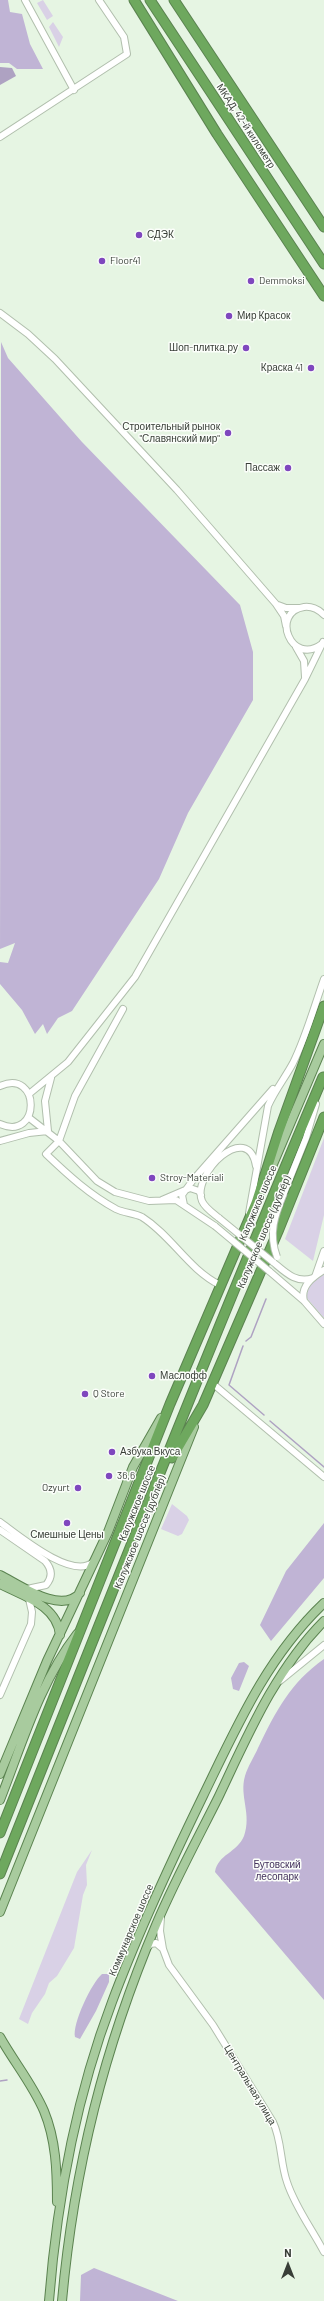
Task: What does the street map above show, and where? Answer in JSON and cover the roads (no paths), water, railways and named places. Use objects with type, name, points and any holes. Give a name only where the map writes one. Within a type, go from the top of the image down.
[{"type":"highway","points":[[134,0],[217,134],[324,296]]},
{"type":"highway","name":"МКАД, 42-й километр","points":[[150,0],[324,264]]},
{"type":"highway","name":"МКАД, 42-й километр","points":[[174,0],[324,227]]},
{"type":"highway","points":[[256,1203],[279,1131],[324,1006]]},
{"type":"highway","name":"Калужское шоссе","points":[[0,1874],[157,1484],[224,1312],[324,1076]]},
{"type":"highway","name":"Калужское шоссе (дублёр)","points":[[203,1404],[279,1229],[324,1117]]},
{"type":"highway","name":"Калужское шоссе","points":[[0,1832],[170,1404],[256,1203]]},
{"type":"highway","points":[[157,1484],[203,1404]]},
{"type":"main road","name":"Калужское шоссе","points":[[256,1203],[299,1107],[324,1044]]},
{"type":"main road","points":[[0,1774],[60,1635],[97,1558],[134,1467],[170,1404]]},
{"type":"main road","name":"Калужское шоссе (дублёр)","points":[[0,1912],[203,1404]]},
{"type":"main road","points":[[0,1575],[26,1589],[56,1602],[71,1599],[80,1593]]},
{"type":"main road","points":[[0,1584],[51,1612],[57,1621],[60,1635]]},
{"type":"main road","name":"Коммунарское шоссе","points":[[49,2301],[57,2224],[73,2134],[91,2066],[111,2004],[146,1918],[258,1685],[292,1636],[324,1603]]},
{"type":"main road","name":"Коммунарское шоссе","points":[[62,2301],[68,2239],[86,2134],[103,2069],[147,1948],[162,1912],[274,1686],[298,1649],[324,1621]]},
{"type":"main road","points":[[0,1800],[57,1662],[80,1630]]},
{"type":"main road","points":[[1,2038],[37,2098],[49,2126],[57,2176],[57,2224]]},
{"type":"street","points":[[24,0],[74,90]]},
{"type":"street","points":[[0,137],[127,54],[124,37],[99,0]]},
{"type":"street","points":[[0,313],[28,334],[55,359],[177,490],[276,604],[284,616],[288,638],[294,644],[304,661],[305,679]]},
{"type":"street","points":[[276,604],[286,608],[314,608],[324,615]]},
{"type":"street","points":[[286,626],[291,614],[302,608]]},
{"type":"street","points":[[294,644],[309,650],[324,642]]},
{"type":"street","points":[[29,1094],[52,1077],[79,1050],[135,977],[305,679],[324,642]]},
{"type":"street","points":[[247,1224],[268,1106],[275,1090],[298,1052],[324,979]]},
{"type":"street","points":[[123,1009],[75,1096],[65,1130],[59,1141],[46,1154],[64,1171],[103,1202],[122,1212],[141,1217],[166,1236],[206,1278],[220,1285]]},
{"type":"street","points":[[275,1259],[272,1230],[284,1193],[306,1138],[324,1076]]},
{"type":"street","points":[[48,1132],[45,1101],[52,1077]]},
{"type":"street","points":[[186,1206],[182,1198],[186,1189],[282,1079]]},
{"type":"street","points":[[0,1086],[16,1084],[23,1088],[29,1094],[32,1106],[28,1117],[22,1123],[15,1126],[0,1124]]},
{"type":"street","points":[[28,1117],[59,1141],[97,1181],[115,1192],[133,1198],[158,1201],[176,1200],[215,1226],[304,1301],[324,1324]]},
{"type":"street","points":[[237,1130],[234,1141],[236,1146],[253,1156],[257,1170]]},
{"type":"street","points":[[0,1141],[29,1133],[48,1132]]},
{"type":"street","points":[[186,1206],[197,1206],[201,1197],[202,1182],[206,1174],[223,1153],[232,1148],[241,1148]]},
{"type":"street","points":[[158,1201],[186,1189],[195,1188],[205,1206],[275,1259],[286,1272],[296,1279],[303,1280],[314,1277]]},
{"type":"street","points":[[314,1277],[324,1251]]},
{"type":"street","points":[[304,1301],[305,1287],[314,1277],[324,1270]]},
{"type":"street","points":[[212,1382],[324,1477]]},
{"type":"street","points":[[0,1522],[37,1548],[66,1564],[86,1567],[97,1558]]},
{"type":"street","points":[[0,1530],[45,1561],[50,1568],[51,1575],[46,1585],[26,1589]]},
{"type":"street","points":[[0,1695],[31,1624],[32,1612],[29,1599]]},
{"type":"street","points":[[274,1686],[324,1645]]},
{"type":"street","name":"Центральная улица","points":[[162,1912],[160,1931],[163,1949],[170,1965],[213,2024],[273,2122],[280,2138],[282,2163],[292,2197],[311,2226],[324,2252]]},
{"type":"street","points":[[147,1948],[151,1944],[156,1944],[163,1949]]},
{"type":"waterway","points":[[246,1341],[251,1337],[266,1299]]},
{"type":"waterway","points":[[243,1346],[229,1385],[264,1415]]},
{"type":"waterway","points":[[270,1421],[324,1467]]},
{"type":"waterway","points":[[0,2081],[7,2080]]},
{"type":"place","name":"СДЭК","points":[[139,235]]},
{"type":"place","name":"Floor41","points":[[102,261]]},
{"type":"place","name":"Demmoksi","points":[[251,281]]},
{"type":"place","name":"Мир Красок","points":[[229,316]]},
{"type":"place","name":"Шоп-плитка.ру","points":[[246,348]]},
{"type":"place","name":"Краска 41","points":[[311,368]]},
{"type":"place","name":"Строительный рынок \"Славянский мир\"","points":[[228,433]]},
{"type":"place","name":"Пассаж","points":[[288,468]]},
{"type":"place","name":"Stroy-Materiali","points":[[152,1178]]},
{"type":"place","name":"Маслофф","points":[[152,1376]]},
{"type":"place","name":"Q Store","points":[[85,1394]]},
{"type":"place","name":"Азбука Вкуса","points":[[112,1452]]},
{"type":"place","name":"36,6","points":[[109,1476]]},
{"type":"place","name":"Ozyurt","points":[[78,1488]]},
{"type":"place","name":"Смешные Цены","points":[[67,1523]]},
{"type":"park label","name":"Бутовский лесопарк","points":[[277,1870]]}]
